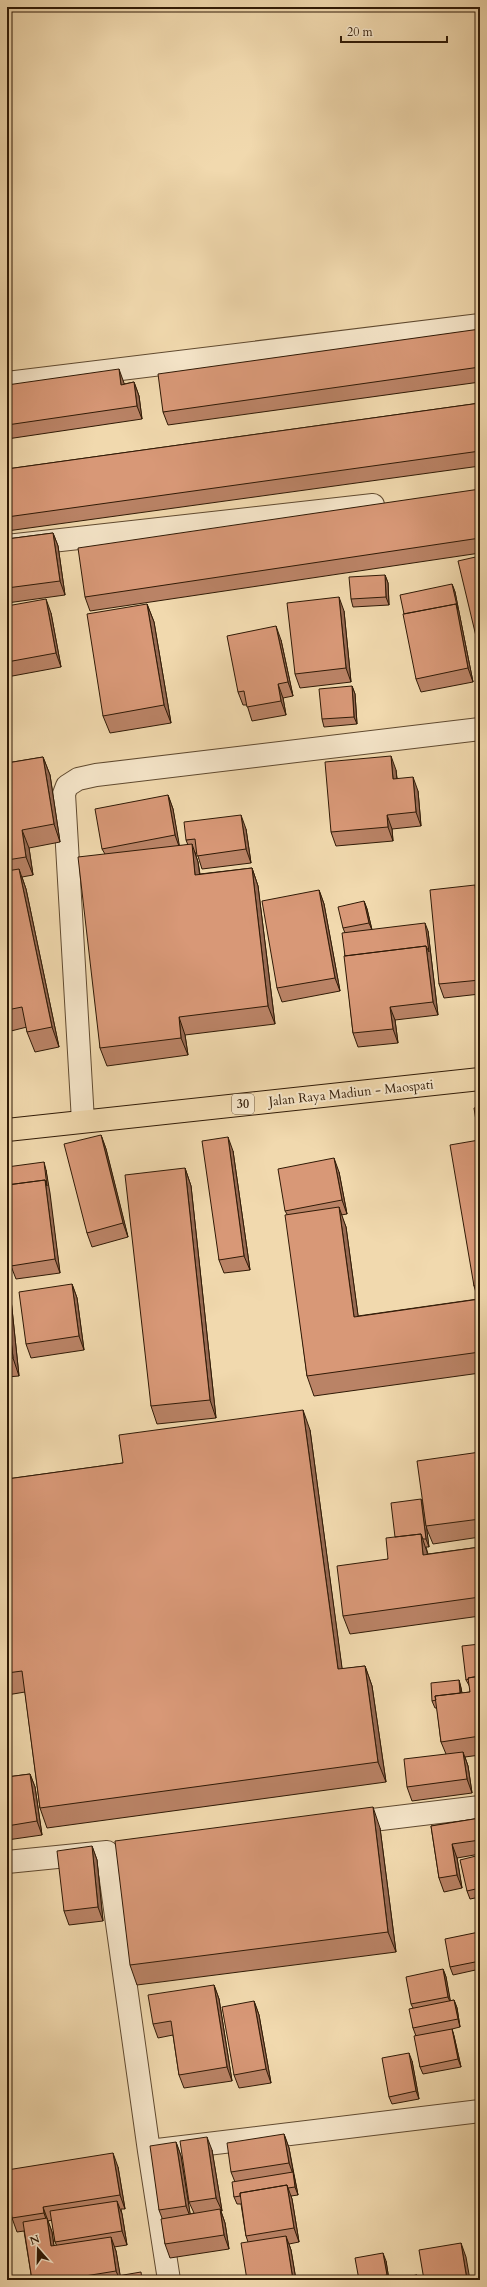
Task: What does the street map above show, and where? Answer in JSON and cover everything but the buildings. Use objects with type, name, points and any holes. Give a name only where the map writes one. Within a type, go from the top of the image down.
[{"type":"highway","name":"Jalan Raya Madiun - Maospati","points":[[7,1130],[480,1079]]},
{"type":"street","points":[[7,383],[480,325]]},
{"type":"street","points":[[7,546],[393,503]]},
{"type":"street","points":[[83,1121],[64,794],[66,786],[78,779],[96,775],[480,729]]},
{"type":"street","points":[[329,1825],[480,1807]]},
{"type":"street","points":[[7,1862],[115,1851],[149,2151],[169,2280]]},
{"type":"street","points":[[149,2151],[480,2112]]}]
